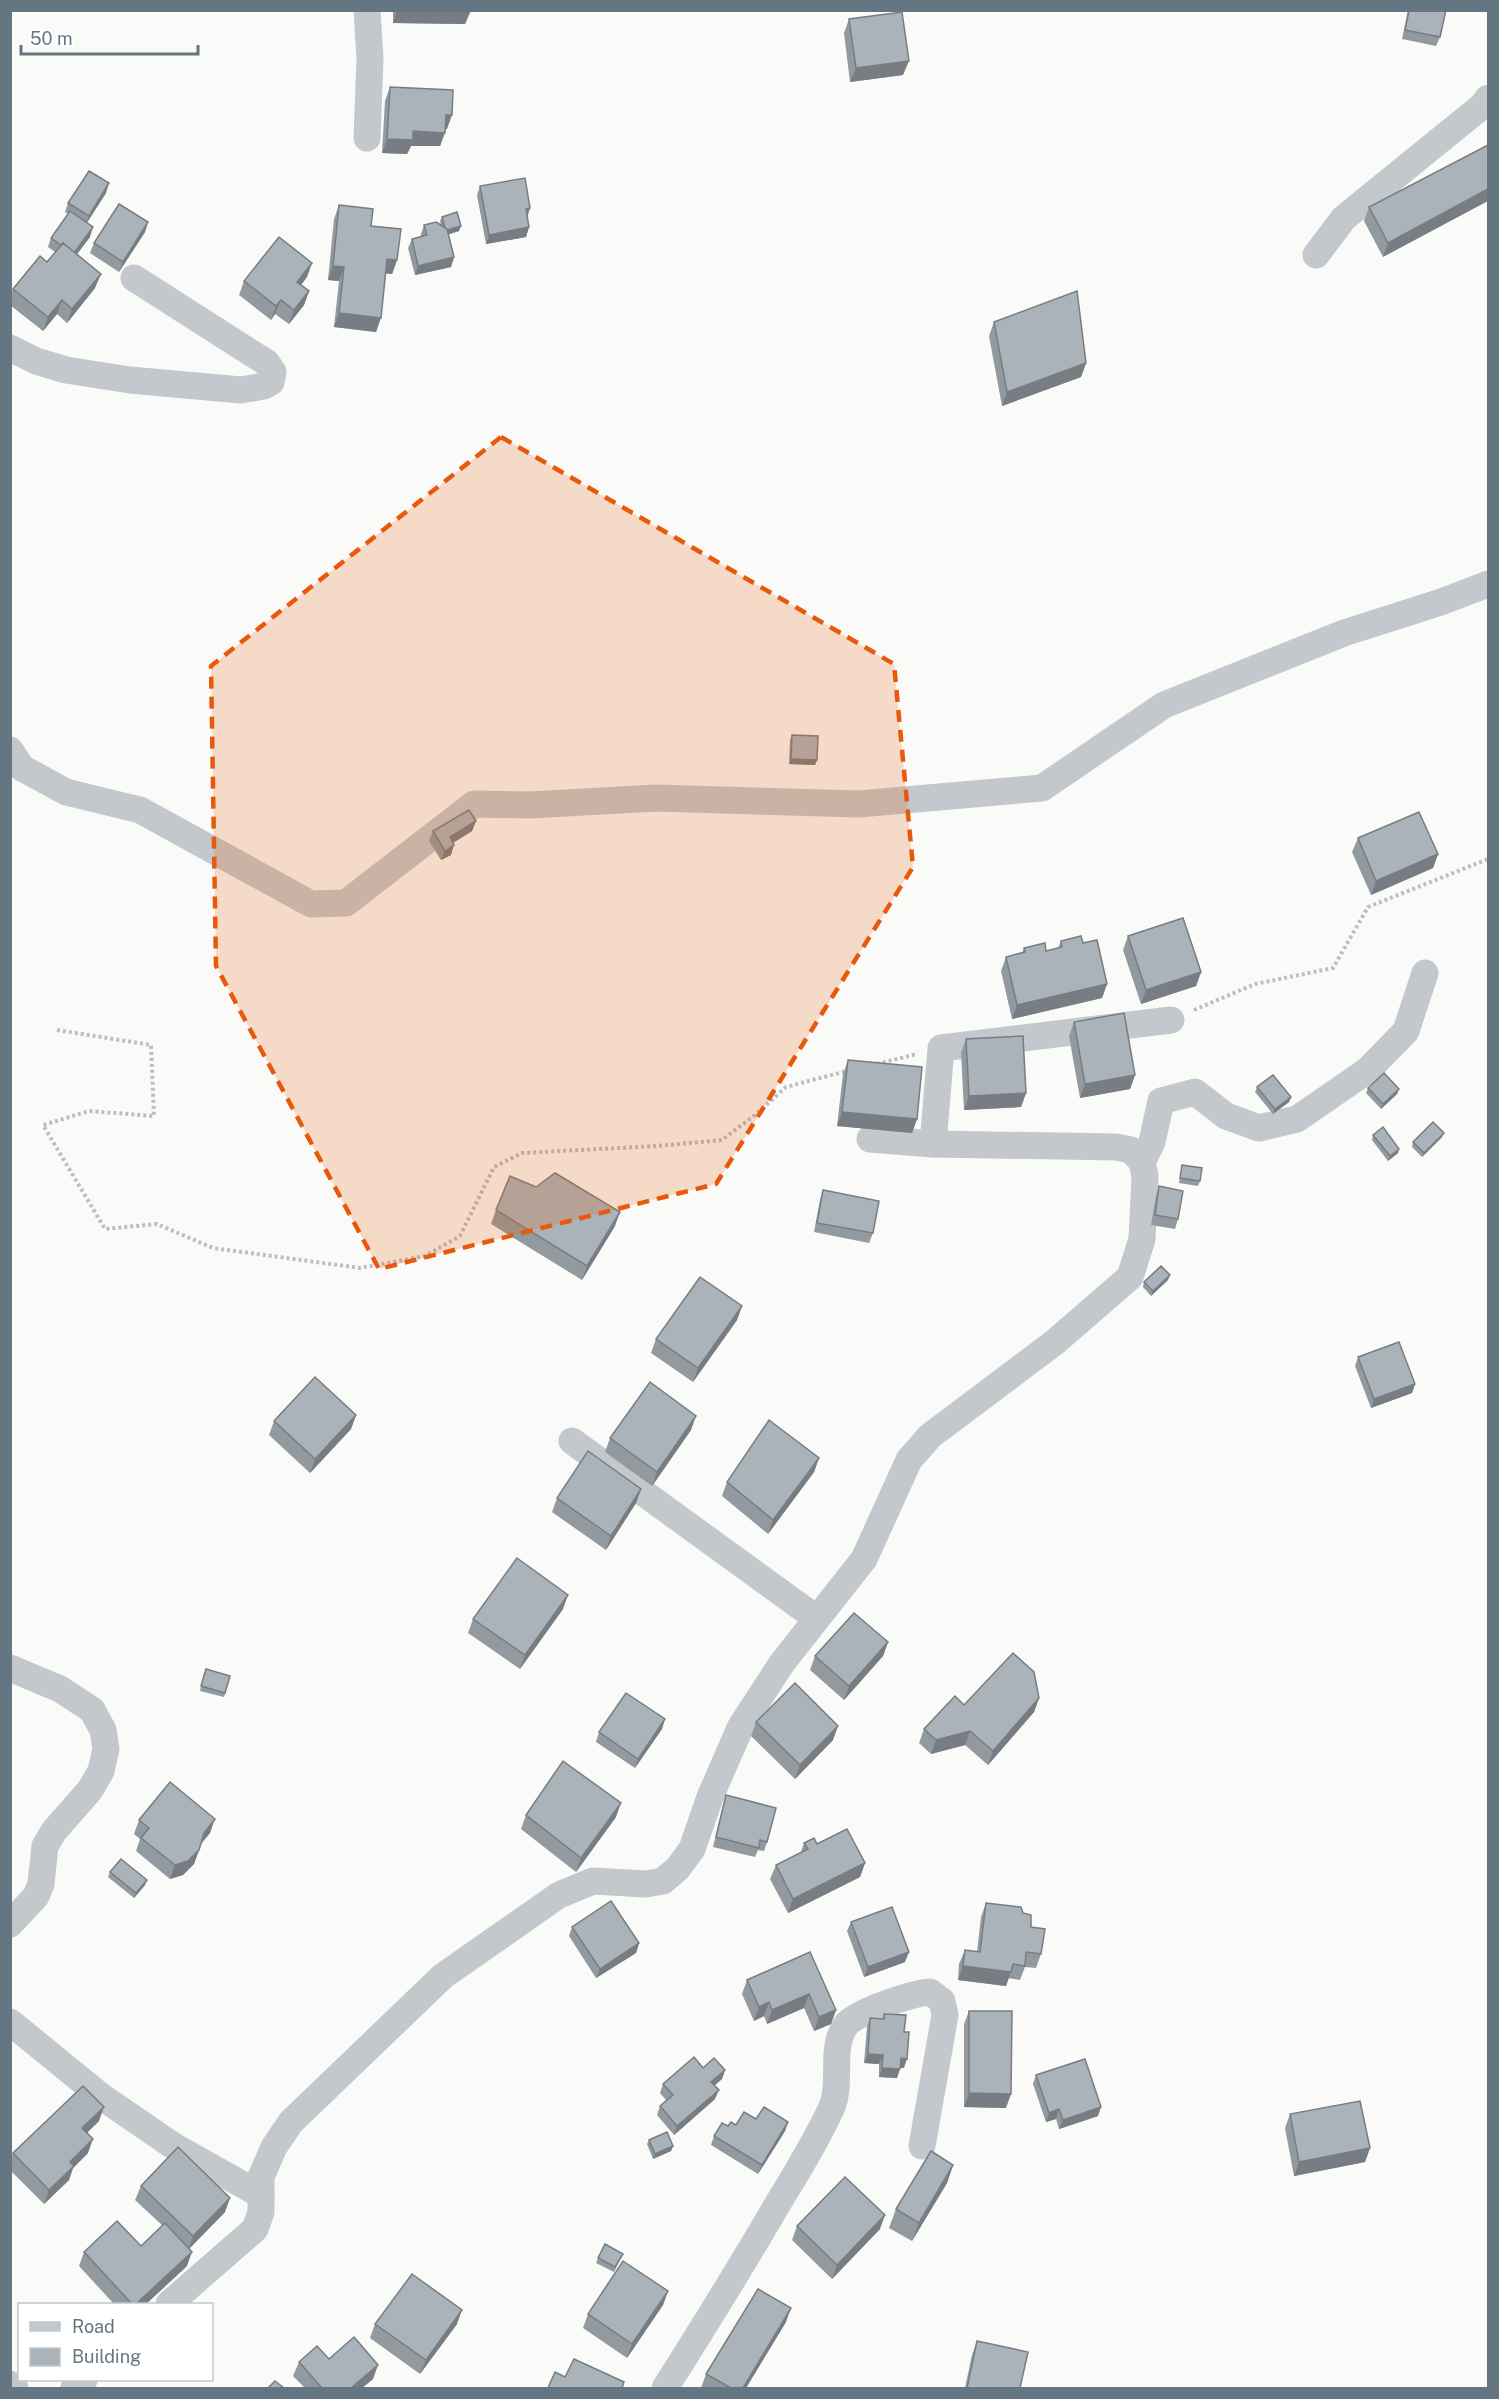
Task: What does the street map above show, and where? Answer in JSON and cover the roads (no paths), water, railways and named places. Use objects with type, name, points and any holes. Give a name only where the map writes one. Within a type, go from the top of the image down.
[{"type":"street","points":[[367,10],[370,58],[367,138]]},
{"type":"street","points":[[1316,255],[1344,218],[1482,106],[1488,98]]},
{"type":"street","points":[[10,348],[36,361],[66,370],[130,380],[241,390],[264,386],[271,382],[273,372],[267,363],[134,278]]},
{"type":"street","points":[[10,750],[21,768],[66,792],[140,810],[311,904],[346,903],[474,804],[530,806],[656,798],[859,804],[1042,788],[1164,705],[1344,633],[1441,602],[1488,584]]},
{"type":"street","points":[[1142,1162],[1152,1142],[1161,1101],[1195,1092],[1226,1116],[1259,1128],[1297,1119],[1368,1070],[1406,1031],[1425,973]]},
{"type":"street","points":[[933,1144],[941,1048],[1171,1020]]},
{"type":"street","points":[[170,2303],[255,2229],[261,2212],[261,2177],[274,2147],[291,2122],[443,1976],[559,1895],[594,1881],[646,1884],[663,1881],[678,1868],[692,1849],[710,1797],[741,1726],[782,1663],[864,1559],[909,1460],[930,1436],[1055,1342],[1130,1277],[1142,1239],[1145,1176],[1142,1162],[1131,1150],[1116,1147],[933,1144],[870,1139]]},
{"type":"street","points":[[572,1441],[816,1618]]},
{"type":"street","points":[[10,1668],[60,1689],[92,1710],[103,1730],[106,1749],[101,1772],[90,1790],[54,1831],[45,1845],[41,1884],[36,1896],[10,1924]]},
{"type":"street","points":[[665,2388],[757,2240],[816,2139],[835,2096],[838,2046],[845,2027],[855,2017],[912,1996],[930,1992],[942,2001],[945,2015],[922,2146]]},
{"type":"street","points":[[10,2022],[102,2097],[172,2145],[261,2195]]},
{"type":"street","points":[[10,2384],[15,2388]]}]
